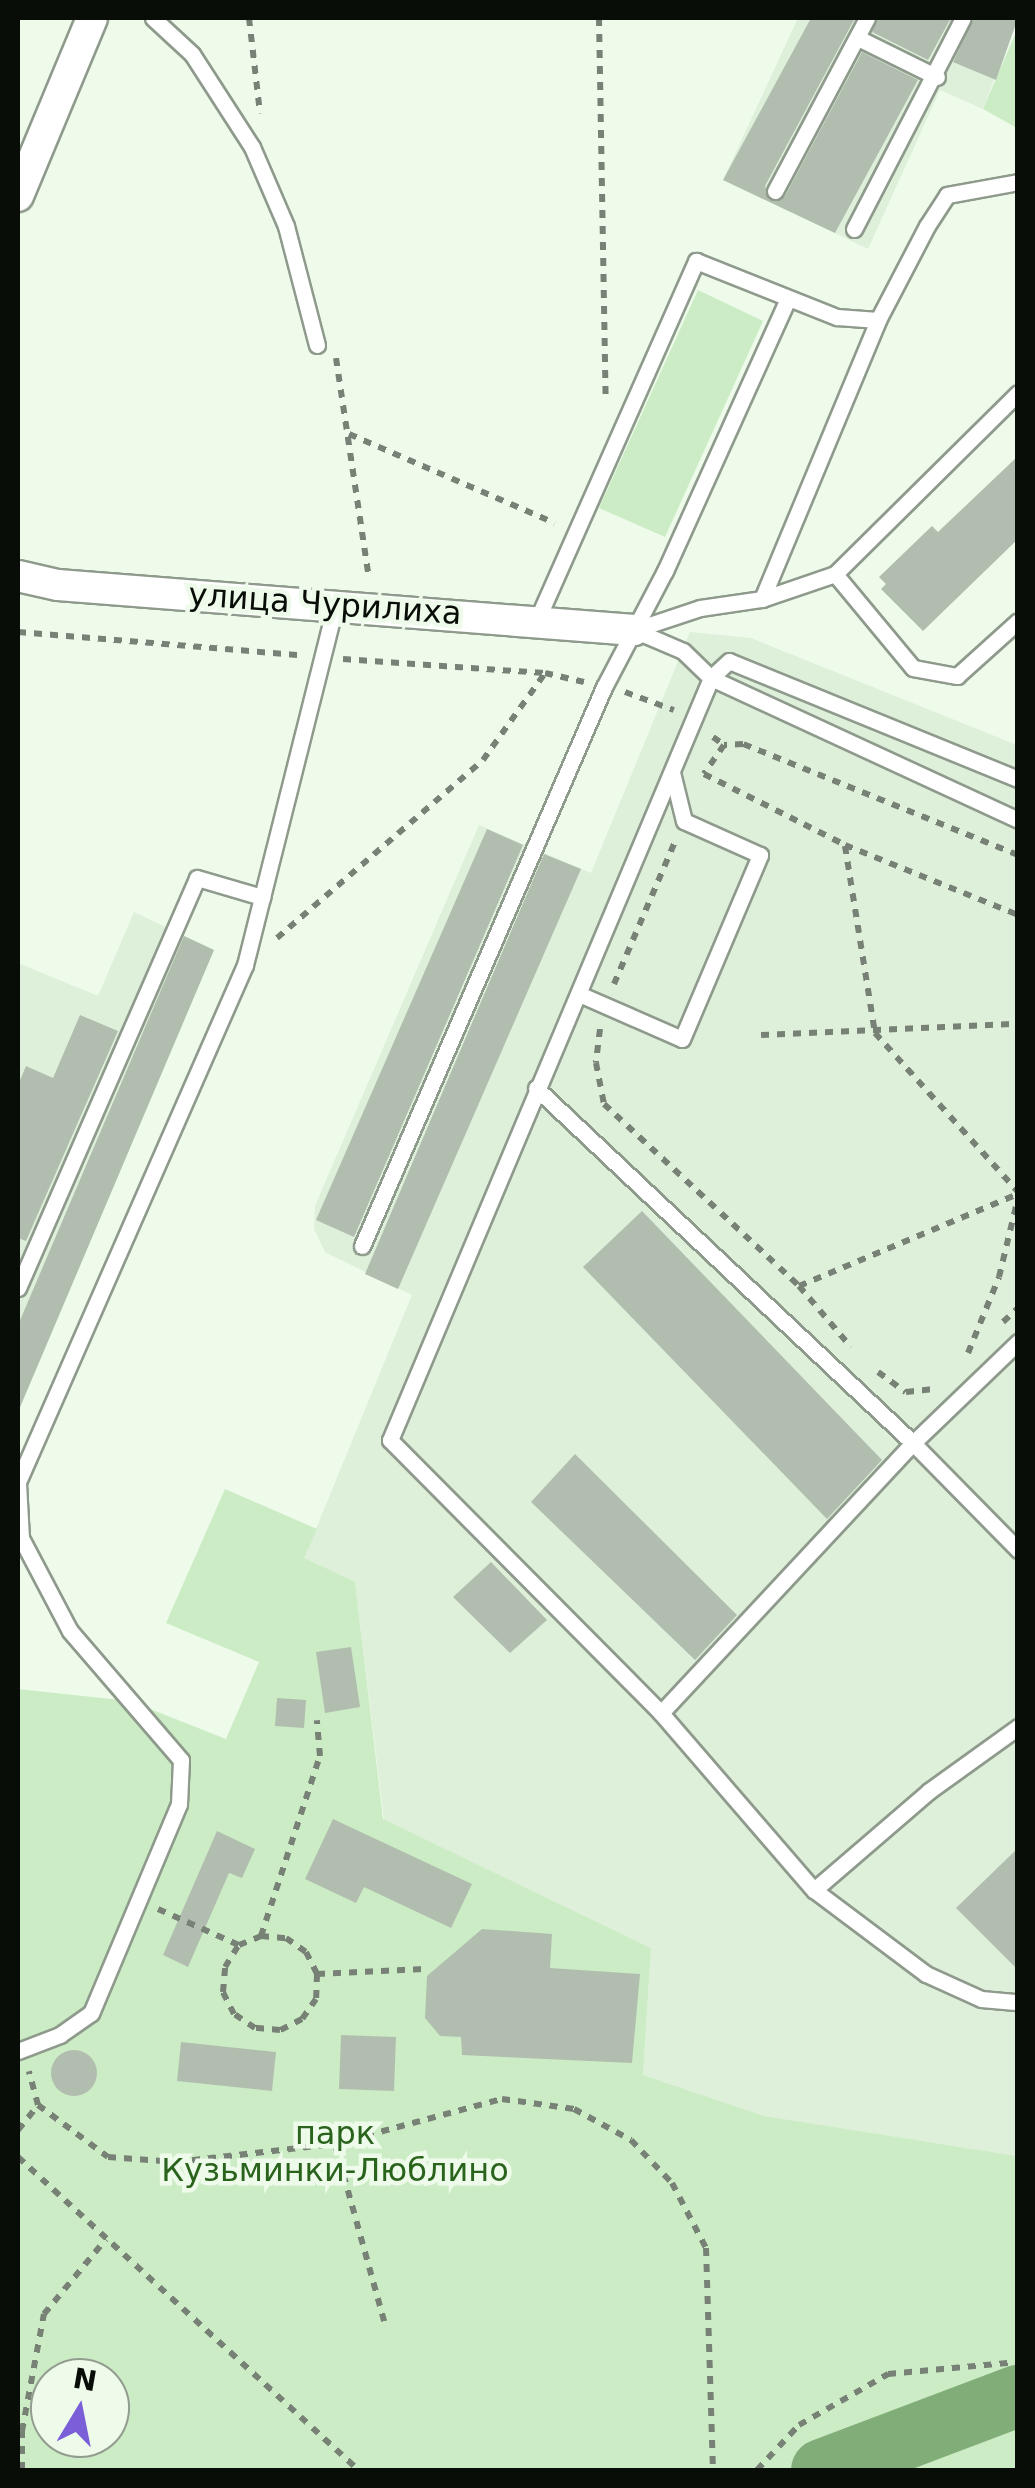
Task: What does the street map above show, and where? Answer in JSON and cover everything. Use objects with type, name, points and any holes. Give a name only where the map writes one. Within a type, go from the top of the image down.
[{"type":"street","points":[[18,196],[92,18]]},
{"type":"street","name":"улица Чурилиха","points":[[18,576],[58,585],[634,630]]},
{"type":"lane","points":[[153,18],[192,54],[252,147],[286,226],[317,344]]},
{"type":"lane","points":[[775,192],[866,18]]},
{"type":"lane","points":[[854,229],[937,77],[963,18]]},
{"type":"lane","points":[[858,38],[937,77]]},
{"type":"lane","points":[[762,600],[878,320],[947,194],[1018,182]]},
{"type":"lane","points":[[537,620],[696,261],[787,301],[837,317],[878,320]]},
{"type":"lane","points":[[362,1246],[604,687],[787,301]]},
{"type":"lane","points":[[634,630],[700,608],[762,600],[834,574],[1018,392]]},
{"type":"lane","points":[[834,574],[913,668],[957,676],[1018,620]]},
{"type":"lane","points":[[20,2051],[91,2013],[179,1804],[181,1760],[70,1632],[21,1538],[18,1483],[245,965],[326,657],[336,604]]},
{"type":"lane","points":[[634,630],[683,650],[712,678],[1018,820]]},
{"type":"lane","points":[[1018,779],[729,661],[712,678],[390,1440],[661,1713],[814,1890],[926,1974],[981,1999],[1018,2002]]},
{"type":"lane","points":[[579,994],[682,1039],[760,854],[684,822],[672,771]]},
{"type":"lane","points":[[18,1288],[23,1263],[197,878],[262,897]]},
{"type":"lane","points":[[536,1088],[913,1443],[1018,1550]]},
{"type":"lane","points":[[661,1713],[913,1443],[1018,1342]]},
{"type":"lane","points":[[814,1890],[928,1791],[1018,1726]]},
{"type":"path","points":[[249,18],[260,114]]},
{"type":"path","points":[[600,18],[606,414]]},
{"type":"path","points":[[349,434],[558,524],[566,506]]},
{"type":"path","points":[[18,632],[545,673],[663,702],[724,745],[743,744],[1018,855]]},
{"type":"path","points":[[245,965],[483,760],[545,673]]},
{"type":"path","points":[[724,745],[704,774],[604,1005],[596,1063],[604,1104],[799,1286],[855,1352]]},
{"type":"path","points":[[704,774],[845,844],[1018,915]]},
{"type":"path","points":[[845,844],[875,1033],[1018,1194]]},
{"type":"path","points":[[760,1034],[875,1033],[1018,1024]]},
{"type":"path","points":[[799,1286],[1018,1194]]},
{"type":"path","points":[[966,1359],[999,1277],[1018,1194]]},
{"type":"path","points":[[957,1368],[1018,1308]]},
{"type":"path","points":[[866,1366],[906,1392],[939,1388],[948,1378]]},
{"type":"path","points":[[261,1936],[320,1756],[316,1720]]},
{"type":"path","points":[[138,1901],[240,1945]]},
{"type":"path","points":[[261,1936],[286,1938],[306,1952],[317,1974],[316,1998],[302,2019],[280,2030],[255,2028],[234,2014],[223,1992],[225,1968],[240,1945],[261,1936]]},
{"type":"path","points":[[317,1974],[424,1969]]},
{"type":"path","points":[[20,2051],[38,2104],[108,2157],[176,2162],[335,2144],[502,2100],[574,2109],[631,2140],[672,2183],[706,2248],[713,2470]]},
{"type":"path","points":[[18,2130],[38,2104]]},
{"type":"path","points":[[335,2144],[384,2321]]},
{"type":"path","points":[[18,2157],[358,2470]]},
{"type":"path","points":[[22,2470],[22,2431],[44,2314],[106,2238]]},
{"type":"path","points":[[757,2470],[799,2424],[888,2374],[1018,2362]]},
{"type":"shaded area","points":[[798,18],[1017,18],[983,109],[940,90],[868,249],[723,180]]},
{"type":"shaded area","points":[[690,632],[751,638],[1017,745],[1017,2156],[765,2116],[643,2075],[651,1948],[384,1820],[355,1583],[304,1558],[412,1295],[325,1252],[314,1229],[315,1206],[479,825],[591,873]]},
{"type":"shaded area","points":[[134,912],[214,950],[18,1412],[18,963],[98,996]]},
{"type":"green space","points":[[1017,30],[1017,128],[983,109]]},
{"type":"green space","points":[[698,290],[763,321],[665,537],[599,508]]},
{"type":"green space","name":"парк Кузьминки-Люблино","points":[[225,1489],[317,1529],[304,1558],[355,1582],[383,1819],[651,1948],[643,2075],[765,2116],[1017,2156],[1017,2470],[18,2470],[18,1689],[130,1701],[226,1739],[259,1662],[166,1623]]},
{"type":"building","points":[[811,18],[855,18],[765,186],[769,200],[785,196],[862,52],[918,80],[835,233],[723,180]]},
{"type":"building","points":[[878,18],[951,18],[928,60],[872,32]]},
{"type":"building","points":[[974,18],[1018,18],[996,80],[953,62]]},
{"type":"building","points":[[1018,456],[1018,539],[923,631],[881,589],[886,584],[879,577],[932,526],[938,532]]},
{"type":"building","points":[[487,829],[523,845],[354,1237],[316,1220]]},
{"type":"building","points":[[544,854],[581,869],[398,1289],[365,1274]]},
{"type":"building","points":[[184,936],[214,950],[18,1412],[18,1325]]},
{"type":"building","points":[[80,1015],[118,1031],[26,1241],[18,1238],[18,1085],[26,1066],[53,1078]]},
{"type":"building","points":[[642,1211],[882,1460],[827,1519],[583,1267]]},
{"type":"building","points":[[575,1454],[737,1615],[695,1660],[531,1502]]},
{"type":"building","points":[[491,1562],[547,1620],[510,1653],[453,1597]]},
{"type":"building","points":[[351,1647],[360,1707],[325,1713],[316,1652]]},
{"type":"building","points":[[277,1698],[306,1700],[304,1728],[275,1726]]},
{"type":"building","points":[[333,1819],[472,1884],[451,1928],[364,1887],[356,1903],[305,1879]]},
{"type":"building","points":[[217,1831],[255,1849],[242,1878],[229,1873],[188,1967],[163,1955]]},
{"type":"building","points":[[1018,1848],[1018,1970],[956,1908]]},
{"type":"building","points":[[482,1929],[552,1934],[550,1968],[640,1974],[632,2063],[462,2055],[461,2037],[440,2036],[425,2018],[427,1976]]},
{"type":"building","points":[[341,2035],[396,2037],[394,2091],[339,2089]]},
{"type":"building","points":[[181,2042],[276,2052],[272,2091],[177,2081]]},
{"type":"building","points":[[74,2050],[90,2057],[97,2073],[90,2089],[74,2096],[58,2089],[51,2073],[58,2057]]},
{"type":"waterway","points":[[822,2470],[1018,2396]]}]
